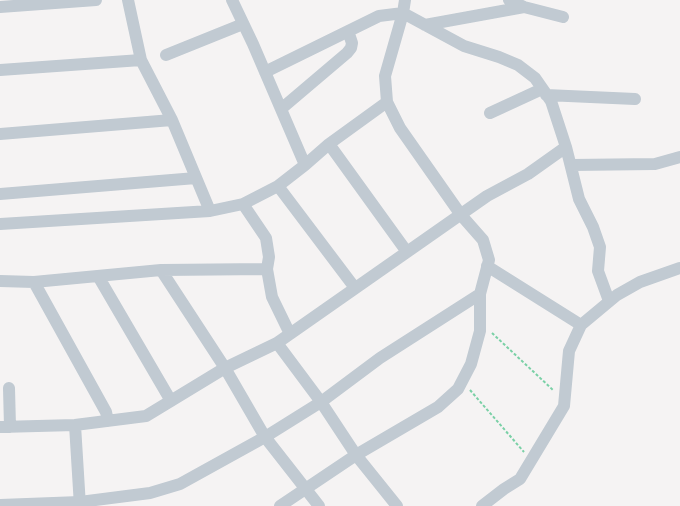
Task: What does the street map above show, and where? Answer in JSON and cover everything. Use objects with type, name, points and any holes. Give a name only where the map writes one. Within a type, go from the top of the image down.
[{"type":"street","points":[[0,7],[31,2],[96,0]]},
{"type":"street","points":[[128,0],[141,60],[172,120],[210,211]]},
{"type":"street","points":[[232,0],[265,72],[305,166]]},
{"type":"street","points":[[280,506],[356,455],[438,407],[458,389],[471,364],[480,331],[480,294],[489,260],[483,240],[461,215],[400,128],[387,102],[385,76],[403,13],[405,0]]},
{"type":"street","points":[[509,0],[524,7]]},
{"type":"street","points":[[425,25],[524,7],[541,6],[563,17]]},
{"type":"street","points":[[265,72],[379,16],[403,13],[464,46],[499,57],[518,65],[535,78],[551,101],[566,147],[579,199],[593,227],[600,248],[598,271],[609,301]]},
{"type":"street","points":[[166,55],[243,24]]},
{"type":"street","points":[[281,109],[347,53],[351,48],[352,43],[348,31]]},
{"type":"street","points":[[0,70],[141,60]]},
{"type":"street","points":[[490,113],[544,92],[635,99]]},
{"type":"street","points":[[0,224],[210,211],[243,204],[278,186],[305,166],[329,144],[387,102]]},
{"type":"street","points":[[0,134],[172,120]]},
{"type":"street","points":[[329,144],[407,252]]},
{"type":"street","points":[[9,388],[5,427],[75,425],[146,416],[225,368],[277,343],[487,196],[528,174],[566,147]]},
{"type":"street","points":[[571,165],[655,164],[680,157]]},
{"type":"street","points":[[0,194],[196,178]]},
{"type":"street","points":[[278,186],[355,288]]},
{"type":"street","points":[[243,204],[266,238],[269,257],[267,268],[272,297],[290,334]]},
{"type":"street","points":[[487,266],[580,324]]},
{"type":"street","points":[[0,281],[34,282],[161,270],[267,268]]},
{"type":"street","points":[[482,506],[520,479],[564,406],[569,351],[580,324],[617,295],[640,282],[680,268]]},
{"type":"street","points":[[161,270],[225,368],[265,437],[319,506]]},
{"type":"street","points":[[98,276],[171,401]]},
{"type":"street","points":[[34,282],[106,412],[108,421]]},
{"type":"street","points":[[0,506],[80,504],[150,493],[180,484],[265,437],[320,402],[380,358],[480,294]]},
{"type":"street","points":[[277,343],[356,455],[397,506]]},
{"type":"street","points":[[75,425],[80,504]]},
{"type":"path","points":[[480,322],[565,400]]},
{"type":"path","points":[[462,381],[531,461]]}]
